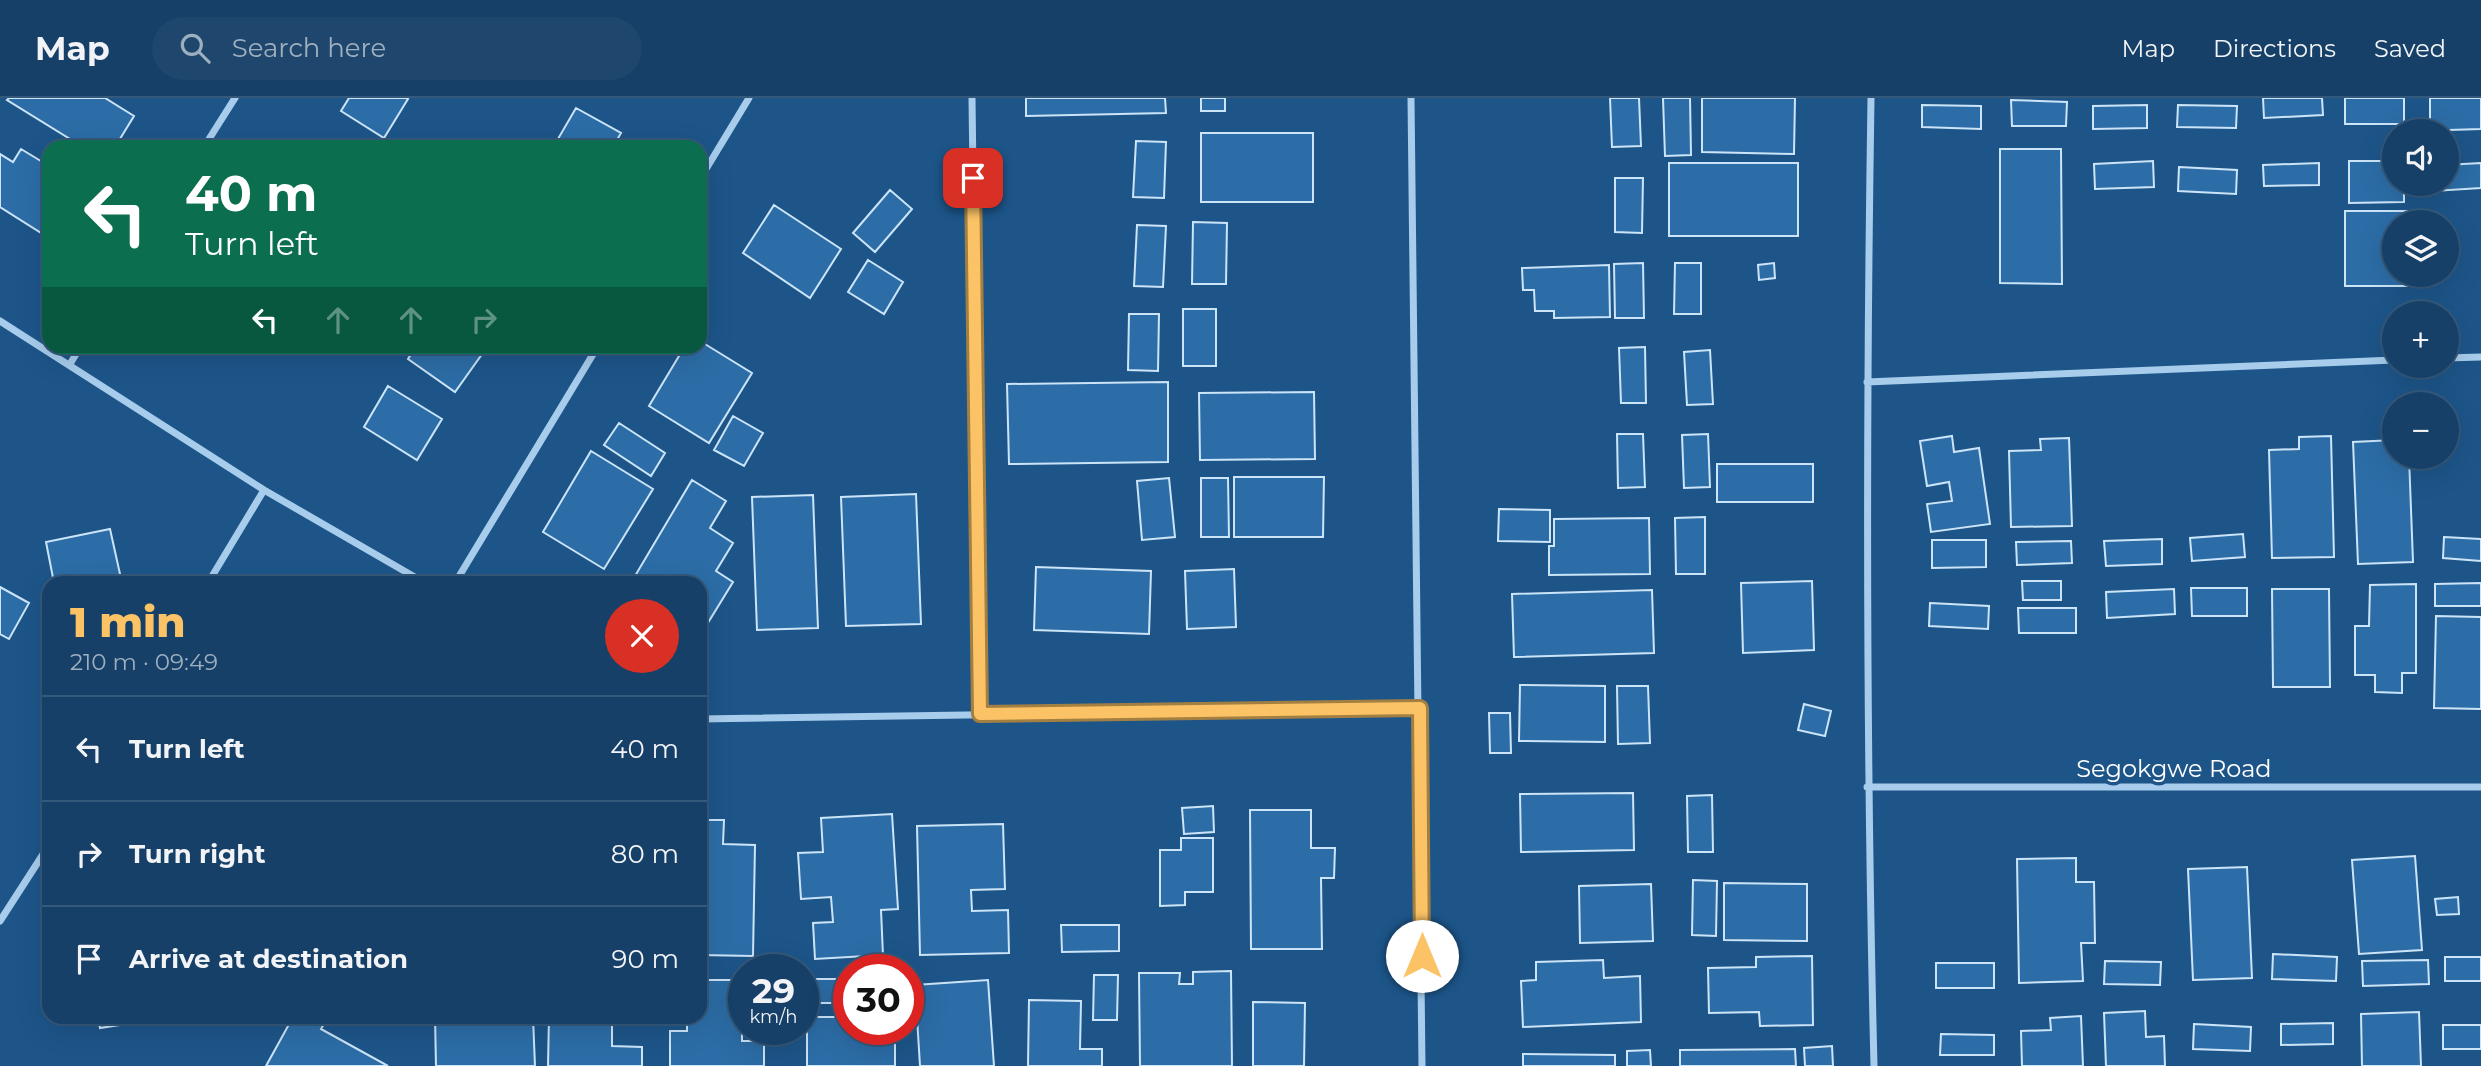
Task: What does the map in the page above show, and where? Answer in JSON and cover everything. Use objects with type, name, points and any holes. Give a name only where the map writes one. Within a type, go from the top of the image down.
[{"type":"street","points":[[208,140],[235,98]]},
{"type":"street","points":[[707,166],[748,98]]},
{"type":"street","points":[[971,98],[980,714]]},
{"type":"street","points":[[1411,98],[1422,1066]]},
{"type":"street","points":[[1871,98],[1867,382],[1867,787],[1874,1066]]},
{"type":"street","points":[[0,321],[42,347]]},
{"type":"street","points":[[53,354],[264,491],[413,576]]},
{"type":"street","points":[[69,364],[75,354]]},
{"type":"street","points":[[459,576],[593,354]]},
{"type":"street","points":[[2459,358],[2481,357]]},
{"type":"street","points":[[1867,382],[2382,361]]},
{"type":"street","points":[[212,576],[264,491]]},
{"type":"street","points":[[707,719],[1420,708]]},
{"type":"street","name":"Segokgwe Road","points":[[1867,787],[2481,786]]},
{"type":"street","points":[[0,921],[42,856]]},
{"type":"building","points":[[105,98],[134,116],[119,140],[72,140],[7,100]]},
{"type":"building","points":[[349,98],[408,99],[384,138],[341,111]]},
{"type":"building","points":[[1026,98],[1165,98],[1166,113],[1026,116]]},
{"type":"building","points":[[1201,98],[1225,98],[1225,111],[1201,111]]},
{"type":"building","points":[[1610,98],[1639,98],[1641,146],[1612,147]]},
{"type":"building","points":[[1663,98],[1690,98],[1691,155],[1665,156]]},
{"type":"building","points":[[1702,98],[1795,98],[1794,154],[1702,152]]},
{"type":"building","points":[[2263,98],[2322,98],[2323,115],[2264,118]]},
{"type":"building","points":[[2345,98],[2404,98],[2404,119],[2382,119],[2382,124],[2345,124]]},
{"type":"building","points":[[2430,98],[2481,98],[2481,129],[2459,130],[2459,119],[2430,119]]},
{"type":"building","points":[[2011,100],[2067,102],[2066,126],[2012,126]]},
{"type":"building","points":[[1922,105],[1981,106],[1981,129],[1922,127]]},
{"type":"building","points":[[2147,105],[2147,128],[2093,129],[2093,106]]},
{"type":"building","points":[[2178,105],[2237,106],[2236,128],[2177,127]]},
{"type":"building","points":[[576,108],[621,133],[617,140],[557,140]]},
{"type":"building","points":[[1201,133],[1313,133],[1313,202],[1201,202]]},
{"type":"building","points":[[1136,141],[1166,142],[1164,198],[1133,197]]},
{"type":"building","points":[[21,149],[42,162],[42,233],[0,207],[0,154],[13,162]]},
{"type":"building","points":[[2000,149],[2061,149],[2062,284],[2000,283]]},
{"type":"building","points":[[2153,161],[2154,187],[2095,189],[2094,164]]},
{"type":"building","points":[[2349,161],[2382,161],[2382,196],[2404,196],[2404,202],[2349,203]]},
{"type":"building","points":[[1669,163],[1798,163],[1798,236],[1669,236]]},
{"type":"building","points":[[2319,163],[2319,185],[2264,186],[2263,165]]},
{"type":"building","points":[[2481,163],[2481,188],[2459,189],[2459,164]]},
{"type":"building","points":[[2179,167],[2237,170],[2236,194],[2178,191]]},
{"type":"building","points":[[1615,178],[1643,178],[1642,233],[1615,232]]},
{"type":"building","points":[[890,190],[912,209],[875,252],[853,233]]},
{"type":"building","points":[[774,205],[841,249],[810,298],[743,253]]},
{"type":"building","points":[[2345,211],[2382,211],[2382,286],[2345,286]]},
{"type":"building","points":[[1193,222],[1227,223],[1226,284],[1192,284]]},
{"type":"building","points":[[1137,225],[1166,226],[1163,287],[1134,286]]},
{"type":"building","points":[[868,260],[903,282],[884,314],[848,292]]},
{"type":"building","points":[[1643,263],[1644,318],[1615,318],[1614,264]]},
{"type":"building","points":[[1675,263],[1701,263],[1701,314],[1674,314]]},
{"type":"building","points":[[1774,263],[1775,278],[1759,280],[1758,265]]},
{"type":"building","points":[[1609,265],[1610,317],[1554,318],[1554,311],[1535,311],[1534,290],[1523,290],[1522,268]]},
{"type":"building","points":[[1183,309],[1216,309],[1216,366],[1183,366]]},
{"type":"building","points":[[1129,314],[1159,314],[1158,371],[1128,370]]},
{"type":"building","points":[[707,345],[752,373],[709,443],[649,406],[680,354],[707,354]]},
{"type":"building","points":[[1645,347],[1646,403],[1621,403],[1619,348]]},
{"type":"building","points":[[1710,350],[1713,404],[1687,405],[1684,352]]},
{"type":"building","points":[[411,354],[482,354],[455,392],[408,359]]},
{"type":"building","points":[[1168,382],[1168,462],[1009,464],[1007,384]]},
{"type":"building","points":[[388,386],[442,419],[417,460],[364,427]]},
{"type":"building","points":[[1314,392],[1315,459],[1200,460],[1199,393]]},
{"type":"building","points":[[733,416],[763,433],[744,466],[714,450]]},
{"type":"building","points":[[619,423],[665,453],[651,476],[604,445]]},
{"type":"building","points":[[1617,434],[1643,434],[1645,487],[1618,488]]},
{"type":"building","points":[[1708,434],[1710,487],[1684,488],[1682,435]]},
{"type":"building","points":[[1952,436],[1954,452],[1979,448],[1990,524],[1931,532],[1927,504],[1952,501],[1949,482],[1927,486],[1920,441]]},
{"type":"building","points":[[2331,436],[2334,557],[2272,558],[2269,450],[2299,449],[2299,437]]},
{"type":"building","points":[[2069,438],[2072,526],[2011,527],[2009,451],[2041,450],[2040,439]]},
{"type":"building","points":[[2382,441],[2382,469],[2409,469],[2413,562],[2358,564],[2353,442]]},
{"type":"building","points":[[591,451],[653,489],[604,569],[543,532]]},
{"type":"building","points":[[1717,464],[1813,464],[1813,502],[1717,502]]},
{"type":"building","points":[[1234,477],[1324,477],[1323,537],[1234,537]]},
{"type":"building","points":[[1169,478],[1175,537],[1142,540],[1137,481]]},
{"type":"building","points":[[1201,478],[1228,478],[1229,537],[1201,537]]},
{"type":"building","points":[[692,480],[726,501],[710,528],[733,543],[716,571],[733,582],[707,624],[707,576],[635,576]]},
{"type":"building","points":[[916,494],[921,624],[846,626],[841,497]]},
{"type":"building","points":[[813,495],[818,628],[757,630],[752,497]]},
{"type":"building","points":[[1499,509],[1550,510],[1550,542],[1498,541]]},
{"type":"building","points":[[1705,517],[1705,574],[1676,574],[1675,518]]},
{"type":"building","points":[[1649,518],[1650,574],[1549,575],[1549,546],[1554,546],[1554,519]]},
{"type":"building","points":[[110,529],[120,576],[53,576],[46,542]]},
{"type":"building","points":[[2243,534],[2245,557],[2192,561],[2190,538]]},
{"type":"building","points":[[2444,537],[2481,539],[2481,561],[2443,558]]},
{"type":"building","points":[[2162,539],[2162,564],[2106,566],[2104,541]]},
{"type":"building","points":[[1932,540],[1986,540],[1986,567],[1932,568]]},
{"type":"building","points":[[2071,541],[2072,563],[2017,565],[2016,542]]},
{"type":"building","points":[[1036,567],[1151,571],[1149,634],[1034,630]]},
{"type":"building","points":[[1234,569],[1236,627],[1187,629],[1185,571]]},
{"type":"building","points":[[1812,581],[1814,650],[1743,653],[1741,583]]},
{"type":"building","points":[[2022,581],[2061,581],[2061,600],[2023,600]]},
{"type":"building","points":[[2481,583],[2481,606],[2435,606],[2435,584]]},
{"type":"building","points":[[2416,584],[2416,673],[2402,673],[2402,693],[2375,692],[2375,675],[2355,675],[2355,626],[2369,626],[2370,585]]},
{"type":"building","points":[[0,587],[29,603],[9,639],[0,634]]},
{"type":"building","points":[[2191,588],[2247,588],[2247,616],[2192,616]]},
{"type":"building","points":[[2174,589],[2175,614],[2107,618],[2106,592]]},
{"type":"building","points":[[2272,589],[2329,589],[2330,687],[2273,687]]},
{"type":"building","points":[[1652,590],[1654,653],[1514,657],[1512,594]]},
{"type":"building","points":[[1930,603],[1989,606],[1988,629],[1929,626]]},
{"type":"building","points":[[2018,608],[2076,608],[2076,633],[2019,633]]},
{"type":"building","points":[[2436,616],[2481,617],[2481,709],[2434,708]]},
{"type":"building","points":[[1520,685],[1605,686],[1605,742],[1519,741]]},
{"type":"building","points":[[1617,686],[1648,686],[1650,743],[1618,744]]},
{"type":"building","points":[[1804,704],[1831,711],[1825,736],[1798,730]]},
{"type":"building","points":[[1489,713],[1510,713],[1511,753],[1490,753]]},
{"type":"building","points":[[1633,793],[1634,850],[1521,852],[1520,794]]},
{"type":"building","points":[[1712,795],[1713,852],[1688,852],[1687,796]]},
{"type":"building","points":[[1213,806],[1214,832],[1184,834],[1182,808]]},
{"type":"building","points":[[1250,810],[1311,810],[1311,848],[1335,848],[1334,878],[1321,878],[1322,949],[1251,949]]},
{"type":"building","points":[[892,814],[898,909],[881,910],[883,954],[833,954],[833,958],[819,959],[819,954],[815,954],[813,923],[833,922],[831,897],[801,899],[798,853],[823,852],[821,818]]},
{"type":"building","points":[[707,820],[724,820],[723,844],[755,845],[753,954],[707,955]]},
{"type":"building","points":[[1003,824],[1005,889],[971,890],[972,911],[1008,910],[1009,953],[920,954],[917,826]]},
{"type":"building","points":[[1181,838],[1213,838],[1213,892],[1185,892],[1185,905],[1160,906],[1160,850],[1181,850]]},
{"type":"building","points":[[2415,856],[2422,950],[2359,954],[2352,860]]},
{"type":"building","points":[[2076,858],[2076,882],[2094,882],[2095,943],[2081,943],[2083,981],[2019,983],[2017,859]]},
{"type":"building","points":[[2247,867],[2252,978],[2193,980],[2188,869]]},
{"type":"building","points":[[1693,880],[1717,881],[1716,936],[1692,935]]},
{"type":"building","points":[[1724,883],[1807,884],[1807,941],[1724,940]]},
{"type":"building","points":[[1651,884],[1653,941],[1580,943],[1579,886]]},
{"type":"building","points":[[2458,897],[2459,914],[2437,915],[2435,899]]},
{"type":"building","points":[[1061,925],[1119,925],[1119,951],[1062,952]]},
{"type":"building","points":[[2273,954],[2337,957],[2336,981],[2272,979]]},
{"type":"building","points":[[1812,956],[1813,1025],[1760,1026],[1759,1012],[1709,1013],[1708,968],[1756,967],[1756,957]]},
{"type":"building","points":[[2445,957],[2481,957],[2481,981],[2445,981]]},
{"type":"building","points":[[1603,960],[1604,978],[1640,976],[1641,1022],[1523,1027],[1521,981],[1536,980],[1536,962]]},
{"type":"building","points":[[2428,960],[2429,984],[2363,986],[2362,961]]},
{"type":"building","points":[[2105,961],[2161,962],[2160,985],[2104,984]]},
{"type":"building","points":[[1936,963],[1994,963],[1994,988],[1936,988]]},
{"type":"building","points":[[1231,971],[1232,1066],[1140,1066],[1139,973],[1180,973],[1179,984],[1193,984],[1193,972]]},
{"type":"building","points":[[1094,975],[1118,975],[1117,1020],[1093,1020]]},
{"type":"building","points":[[819,979],[833,979],[833,1003],[819,1003]]},
{"type":"building","points":[[707,980],[728,980],[728,1045],[764,1045],[764,1066],[670,1066],[670,1031],[687,1031],[687,1024],[707,1024]]},
{"type":"building","points":[[988,980],[994,1066],[920,1066],[919,1045],[924,1045],[924,984]]},
{"type":"building","points":[[1029,1000],[1081,1001],[1080,1049],[1102,1049],[1102,1066],[1028,1066]]},
{"type":"building","points":[[1253,1002],[1305,1003],[1304,1066],[1253,1066]]},
{"type":"building","points":[[2145,1011],[2146,1037],[2164,1036],[2165,1066],[2106,1066],[2104,1013]]},
{"type":"building","points":[[2419,1012],[2421,1066],[2362,1066],[2361,1014]]},
{"type":"building","points":[[2081,1016],[2083,1066],[2022,1066],[2021,1031],[2051,1030],[2050,1018]]},
{"type":"building","points":[[819,1017],[833,1017],[833,1045],[895,1045],[895,1066],[807,1066],[807,1045],[819,1045]]},
{"type":"building","points":[[2333,1023],[2333,1044],[2281,1045],[2281,1024]]},
{"type":"building","points":[[99,1024],[126,1024],[100,1028]]},
{"type":"building","points":[[289,1024],[324,1024],[321,1029],[388,1066],[266,1066]]},
{"type":"building","points":[[435,1024],[533,1024],[535,1066],[436,1066]]},
{"type":"building","points":[[549,1024],[612,1024],[612,1046],[642,1047],[642,1066],[548,1066]]},
{"type":"building","points":[[2194,1024],[2251,1027],[2250,1051],[2193,1049]]},
{"type":"building","points":[[2443,1025],[2481,1025],[2481,1049],[2443,1049]]},
{"type":"building","points":[[1941,1034],[1994,1035],[1994,1055],[1940,1055]]},
{"type":"building","points":[[1832,1046],[1833,1066],[1805,1066],[1804,1048]]},
{"type":"building","points":[[1795,1049],[1796,1066],[1680,1066],[1680,1050]]},
{"type":"building","points":[[1650,1050],[1651,1066],[1627,1066],[1627,1051]]},
{"type":"building","points":[[1523,1054],[1615,1055],[1615,1066],[1523,1066]]},
{"type":"route","points":[[973,178],[980,714],[1420,708],[1422,956]]}]
